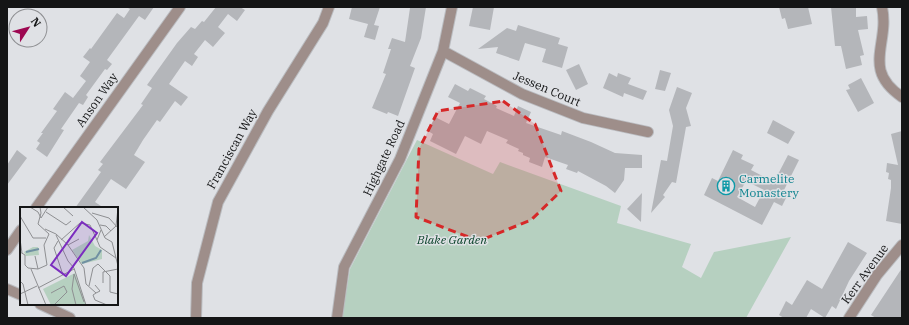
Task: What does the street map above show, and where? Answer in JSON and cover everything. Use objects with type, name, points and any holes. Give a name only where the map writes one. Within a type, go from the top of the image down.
[{"type":"street","name":"Anson Way","points":[[37,207],[180,7]]},
{"type":"street","name":"Franciscan Way","points":[[196,318],[196,283],[218,202],[268,111],[323,23],[329,7]]},
{"type":"street","name":"Highgate Road","points":[[337,318],[344,267],[400,159],[443,51],[452,7]]},
{"type":"street","points":[[882,7],[883,20],[879,57],[880,69],[883,80],[892,90],[902,97]]},
{"type":"street","name":"Jessen Court","points":[[443,51],[522,94],[583,118],[648,132]]},
{"type":"street","points":[[7,250],[20,231]]},
{"type":"street","name":"Kerr Avenue","points":[[849,318],[877,275],[902,245]]},
{"type":"street","points":[[7,289],[20,295]]},
{"type":"street","points":[[42,305],[70,318]]},
{"type":"highlighted area","points":[[503,101],[535,124],[561,191],[531,220],[479,241],[416,217],[419,149],[438,111]]},
{"type":"green space","name":"Blake Garden","points":[[417,140],[493,174],[500,162],[621,206],[617,223],[691,244],[682,267],[701,278],[714,252],[791,237],[746,318],[342,318],[350,269]]},
{"type":"building","points":[[126,7],[154,7],[145,20],[139,16],[107,60],[112,64],[107,70],[105,69],[86,95],[88,97],[83,105],[79,103],[61,129],[64,130],[47,157],[36,149],[40,143],[37,141],[57,111],[53,109],[65,92],[73,98],[86,81],[80,76],[90,62],[83,57],[90,48],[91,49],[117,13],[124,18],[130,9]]},
{"type":"building","points":[[216,7],[240,7],[245,10],[237,21],[228,14],[218,27],[225,33],[213,47],[205,40],[194,54],[198,57],[192,66],[185,61],[169,84],[188,97],[181,106],[175,101],[160,122],[157,120],[143,140],[134,155],[145,162],[126,189],[111,179],[95,202],[102,207],[76,207],[101,172],[98,170],[103,164],[100,162],[143,105],[141,104],[152,88],[147,85],[177,43],[191,27],[195,29],[202,21],[204,22]]},
{"type":"building","points":[[352,7],[380,7],[374,25],[379,26],[375,40],[364,37],[368,24],[349,19]]},
{"type":"building","points":[[426,7],[421,38],[410,66],[415,68],[398,116],[388,112],[387,114],[372,108],[386,74],[383,73],[391,49],[388,49],[392,38],[405,42],[410,8]]},
{"type":"building","points":[[473,7],[494,7],[490,30],[469,26]]},
{"type":"building","points":[[779,7],[808,7],[812,24],[788,29],[785,18],[782,19]]},
{"type":"building","points":[[831,7],[856,7],[856,17],[867,16],[868,29],[858,30],[864,55],[860,56],[862,65],[846,69],[841,46],[835,46]]},
{"type":"building","points":[[518,25],[560,38],[558,44],[568,47],[562,68],[542,62],[546,49],[525,43],[519,61],[496,53],[498,47],[478,49],[507,28],[516,31]]},
{"type":"building","points":[[579,64],[588,84],[576,90],[566,70]]},
{"type":"building","points":[[660,70],[671,73],[665,91],[655,89]]},
{"type":"building","points":[[609,73],[617,77],[618,73],[631,78],[628,84],[647,91],[643,100],[624,93],[623,97],[603,88]]},
{"type":"building","points":[[861,78],[874,103],[858,112],[846,90],[850,89],[848,85]]},
{"type":"building","points":[[455,84],[468,91],[470,88],[486,96],[484,99],[497,106],[496,108],[514,116],[518,106],[531,112],[526,123],[561,135],[562,131],[615,153],[642,155],[642,168],[625,168],[624,180],[615,193],[606,186],[578,171],[577,173],[566,169],[568,165],[545,157],[542,167],[529,162],[530,158],[518,151],[519,149],[506,143],[508,140],[487,131],[481,144],[465,136],[456,154],[430,141],[433,134],[428,131],[435,117],[449,124],[460,103],[448,97]]},
{"type":"building","points":[[677,87],[692,93],[686,108],[691,126],[686,127],[676,183],[672,182],[663,195],[665,197],[651,213],[661,160],[667,161],[673,126],[669,110]]},
{"type":"building","points":[[773,120],[795,132],[788,144],[767,133]]},
{"type":"building","points":[[902,131],[902,224],[886,221],[891,180],[888,179],[889,173],[886,172],[887,163],[898,165],[891,134]]},
{"type":"building","points":[[17,150],[27,158],[7,185],[7,165]]},
{"type":"building","name":"Carmelite Monastery","points":[[733,150],[743,155],[741,159],[754,165],[751,170],[774,182],[788,155],[799,160],[781,196],[786,198],[782,206],[774,202],[762,225],[704,195],[712,178],[718,181]],"holes":[[[746,181],[764,190],[755,207],[737,197]]]},
{"type":"building","points":[[642,193],[641,222],[627,209]]},
{"type":"building","points":[[848,242],[867,253],[849,281],[836,309],[832,306],[825,318],[811,309],[806,318],[784,318],[779,315],[786,301],[792,305],[807,280],[822,289]]},
{"type":"building","points":[[902,268],[902,318],[876,318],[871,315]]},
{"type":"place","name":"Carmelite Monastery","points":[[726,186]]}]
